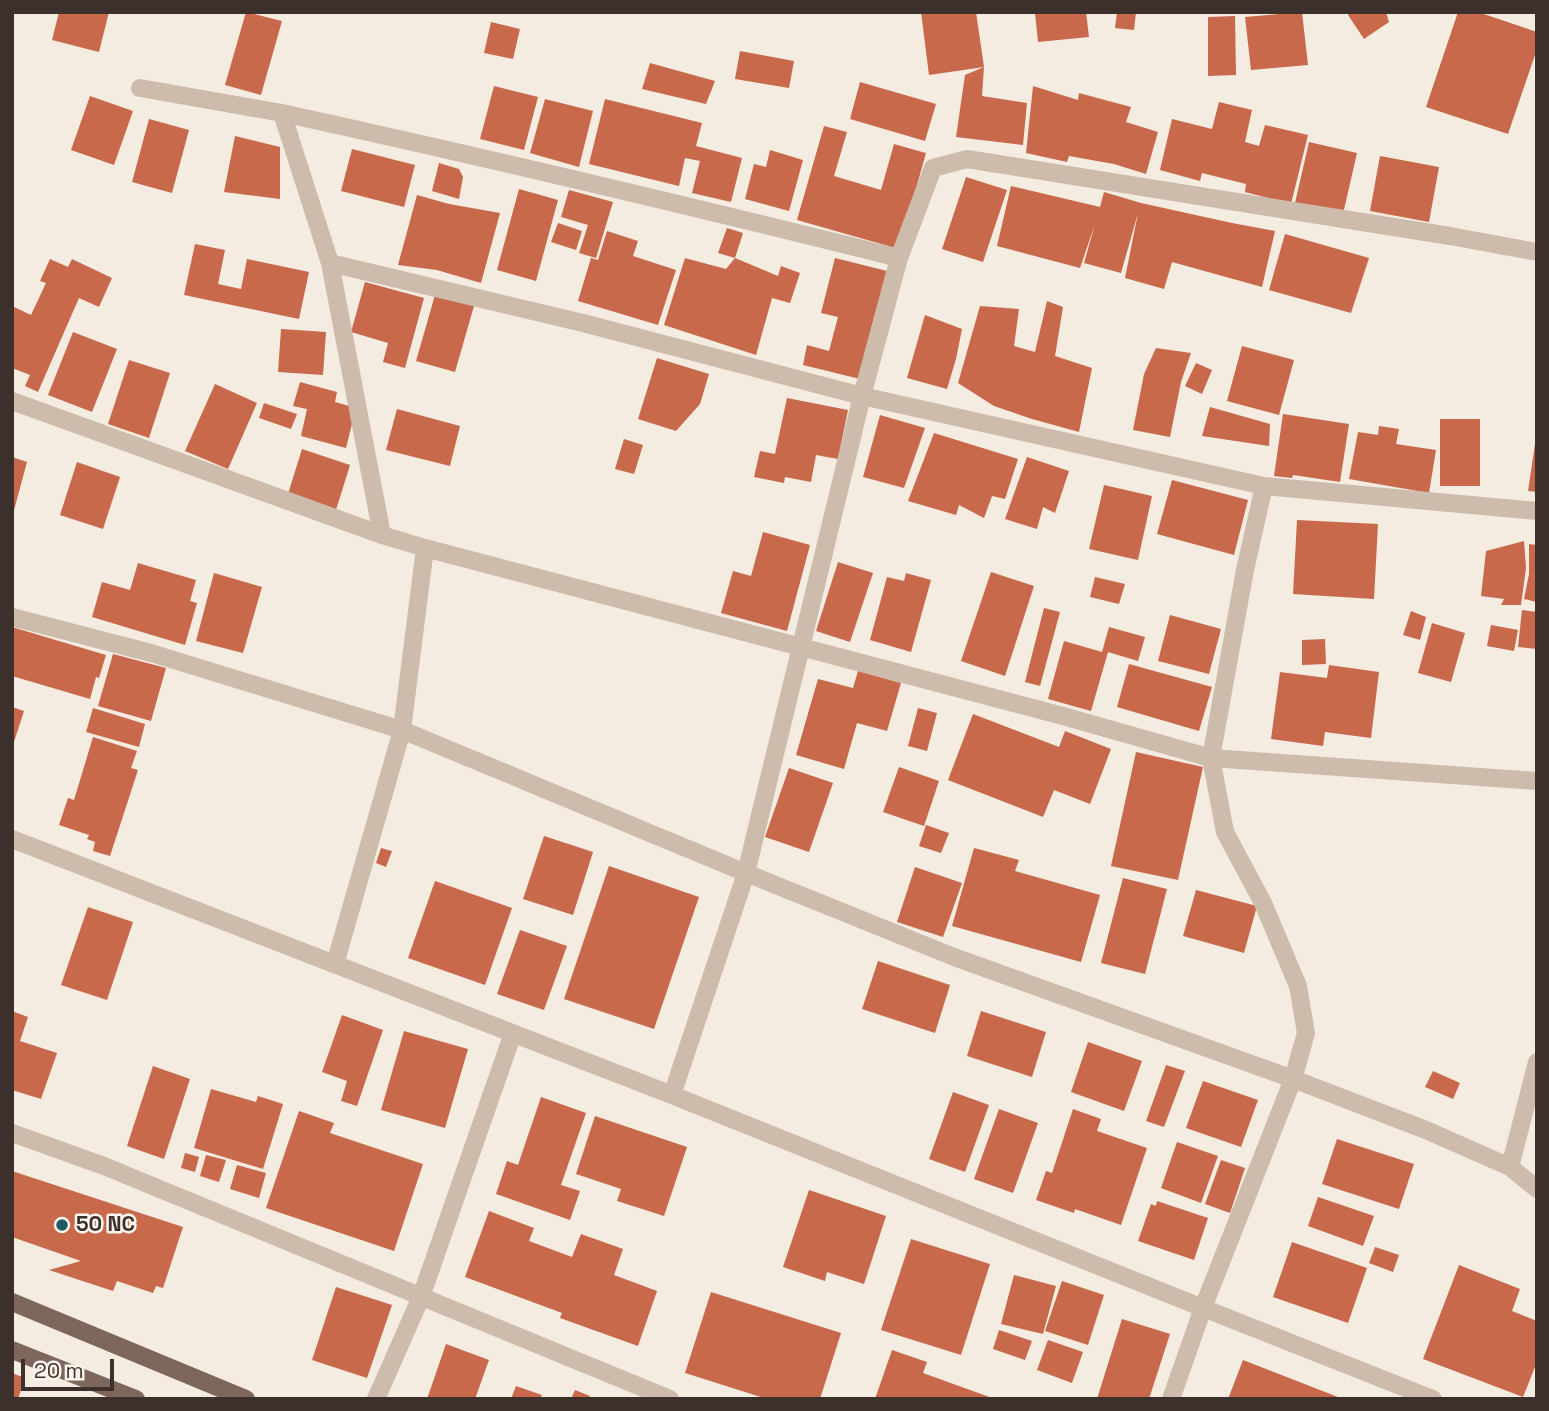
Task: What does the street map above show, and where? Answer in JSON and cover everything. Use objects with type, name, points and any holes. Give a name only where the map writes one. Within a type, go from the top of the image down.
[{"type":"main road","points":[[12,1302],[247,1399]]},
{"type":"main road","points":[[12,1350],[136,1399]]},
{"type":"street","points":[[139,88],[282,113],[579,180],[899,258]]},
{"type":"street","points":[[282,113],[330,263],[382,535]]},
{"type":"street","points":[[671,1095],[746,873],[862,396],[899,258],[933,167],[967,159],[1537,252]]},
{"type":"street","points":[[330,263],[583,323],[862,396],[1264,486],[1537,511]]},
{"type":"street","points":[[12,401],[382,535],[425,548],[1063,716],[1210,758],[1537,781]]},
{"type":"street","points":[[1171,1399],[1203,1308],[1293,1079],[1306,1033],[1298,986],[1263,902],[1225,832],[1210,758],[1245,570],[1264,486]]},
{"type":"street","points":[[335,964],[402,730],[425,548]]},
{"type":"street","points":[[12,617],[151,653],[402,730],[954,957],[1293,1079],[1426,1130],[1510,1167],[1537,1189]]},
{"type":"street","points":[[12,839],[671,1095],[1433,1399]]},
{"type":"street","points":[[376,1399],[421,1297],[513,1034]]},
{"type":"street","points":[[1510,1167],[1537,1062]]},
{"type":"street","points":[[12,1133],[104,1166],[670,1399]]},
{"type":"building","points":[[59,12],[109,12],[99,52],[52,40]]},
{"type":"building","points":[[246,12],[282,21],[261,95],[225,85]]},
{"type":"building","points":[[921,12],[976,12],[984,67],[929,75]]},
{"type":"building","points":[[1086,12],[1089,37],[1038,42],[1035,13]]},
{"type":"building","points":[[1117,12],[1136,12],[1134,30],[1115,28]]},
{"type":"building","points":[[1302,12],[1308,65],[1251,70],[1245,17]]},
{"type":"building","points":[[1351,12],[1386,12],[1389,22],[1364,39],[1348,15]]},
{"type":"building","points":[[1458,12],[1478,12],[1537,32],[1537,49],[1508,134],[1426,107]]},
{"type":"building","points":[[1235,16],[1236,75],[1208,76],[1208,17]]},
{"type":"building","points":[[491,22],[520,29],[513,59],[484,53]]},
{"type":"building","points":[[740,51],[794,61],[789,88],[735,79]]},
{"type":"building","points":[[650,63],[715,81],[706,104],[642,89]]},
{"type":"building","points":[[984,67],[982,96],[1027,103],[1023,145],[956,137],[965,75]]},
{"type":"building","points":[[860,82],[936,104],[925,141],[850,119]]},
{"type":"building","points":[[494,86],[538,97],[524,150],[480,139]]},
{"type":"building","points":[[1033,86],[1078,100],[1079,93],[1131,107],[1126,122],[1158,132],[1146,174],[1114,164],[1069,156],[1067,162],[1026,153]]},
{"type":"building","points":[[90,96],[133,111],[114,165],[71,150]]},
{"type":"building","points":[[545,99],[593,111],[579,167],[530,153]]},
{"type":"building","points":[[605,99],[702,123],[696,146],[742,158],[731,202],[692,193],[700,161],[685,158],[679,186],[589,164]]},
{"type":"building","points":[[1219,102],[1252,110],[1245,142],[1259,146],[1265,125],[1308,135],[1291,204],[1245,192],[1246,184],[1202,173],[1200,181],[1160,170],[1172,119],[1212,129]]},
{"type":"building","points":[[149,119],[189,130],[172,193],[132,182]]},
{"type":"building","points":[[824,126],[847,132],[834,176],[881,190],[894,144],[926,153],[899,249],[797,220]]},
{"type":"building","points":[[235,136],[280,147],[280,199],[224,192]]},
{"type":"building","points":[[1309,142],[1357,153],[1343,214],[1295,203]]},
{"type":"building","points":[[352,149],[415,165],[404,207],[341,191]]},
{"type":"building","points":[[770,150],[803,160],[789,211],[745,199],[754,164],[766,167]]},
{"type":"building","points":[[1380,156],[1439,167],[1429,222],[1370,211]]},
{"type":"building","points":[[439,163],[459,169],[463,177],[459,199],[432,191]]},
{"type":"building","points":[[966,177],[1007,190],[983,262],[942,249]]},
{"type":"building","points":[[1011,186],[1100,207],[1104,192],[1141,203],[1275,231],[1262,287],[1172,262],[1164,289],[1125,278],[1138,213],[1121,273],[1084,263],[1095,224],[1080,268],[997,246]]},
{"type":"building","points":[[519,189],[558,200],[536,281],[497,270]]},
{"type":"building","points":[[569,190],[613,202],[596,258],[579,253],[588,225],[561,217]]},
{"type":"building","points":[[417,195],[500,213],[481,283],[437,270],[398,265]]},
{"type":"building","points":[[558,223],[582,231],[576,250],[551,242]]},
{"type":"building","points":[[727,228],[743,233],[735,258],[718,253]]},
{"type":"building","points":[[607,231],[638,241],[633,256],[676,270],[658,325],[578,301],[591,258],[598,260]]},
{"type":"building","points":[[1285,234],[1369,258],[1351,313],[1269,290]]},
{"type":"building","points":[[195,244],[225,250],[218,284],[241,289],[247,259],[309,272],[299,319],[184,295]]},
{"type":"building","points":[[685,258],[726,269],[735,258],[778,276],[781,266],[800,273],[790,303],[772,298],[756,355],[664,325]]},
{"type":"building","points":[[835,258],[887,271],[860,379],[803,365],[807,345],[829,351],[838,317],[821,313]]},
{"type":"building","points":[[50,259],[68,267],[72,259],[112,278],[99,307],[79,298],[38,392],[25,386],[30,375],[12,368],[12,306],[31,315],[46,283],[40,281]]},
{"type":"building","points":[[365,282],[424,298],[405,368],[383,362],[388,343],[351,332]]},
{"type":"building","points":[[435,295],[474,306],[455,372],[416,361]]},
{"type":"building","points":[[1047,301],[1063,307],[1055,356],[1092,368],[1079,432],[994,406],[958,383],[980,306],[1019,309],[1014,346],[1035,352]]},
{"type":"building","points":[[925,315],[962,329],[947,389],[907,378]]},
{"type":"building","points":[[281,329],[326,332],[323,375],[278,372]]},
{"type":"building","points":[[73,332],[117,349],[92,412],[48,395]]},
{"type":"building","points":[[1242,346],[1294,360],[1279,415],[1227,401]]},
{"type":"building","points":[[1156,348],[1191,353],[1181,382],[1170,437],[1133,430],[1144,374]]},
{"type":"building","points":[[657,358],[709,374],[700,404],[676,431],[638,419]]},
{"type":"building","points":[[129,360],[170,373],[149,438],[108,424]]},
{"type":"building","points":[[1196,363],[1212,370],[1202,394],[1185,386]]},
{"type":"building","points":[[300,382],[337,392],[335,402],[356,408],[346,448],[301,436],[307,409],[293,406]]},
{"type":"building","points":[[215,384],[257,403],[228,469],[185,451]]},
{"type":"building","points":[[787,398],[848,410],[838,459],[816,455],[811,482],[785,477],[784,483],[754,477],[760,451],[775,454]]},
{"type":"building","points":[[264,403],[297,414],[291,429],[259,418]]},
{"type":"building","points":[[1210,407],[1270,424],[1269,446],[1202,436]]},
{"type":"building","points":[[397,409],[460,426],[450,466],[386,450]]},
{"type":"building","points":[[1283,414],[1349,424],[1340,482],[1293,475],[1292,478],[1274,476]]},
{"type":"building","points":[[880,415],[925,428],[904,488],[863,477]]},
{"type":"building","points":[[1440,419],[1480,419],[1480,486],[1440,486]]},
{"type":"building","points":[[1379,426],[1399,429],[1396,444],[1436,450],[1429,493],[1349,479],[1358,432],[1378,435]]},
{"type":"building","points":[[934,433],[1018,459],[1005,499],[992,496],[984,518],[959,505],[956,515],[908,501]]},
{"type":"building","points":[[624,439],[643,445],[634,474],[615,469]]},
{"type":"building","points":[[1537,444],[1537,492],[1528,491]]},
{"type":"building","points":[[302,449],[350,465],[336,510],[288,494]]},
{"type":"building","points":[[12,457],[27,462],[13,514],[12,514]]},
{"type":"building","points":[[1027,457],[1069,471],[1055,513],[1043,507],[1037,529],[1005,519]]},
{"type":"building","points":[[77,462],[120,477],[103,529],[60,515]]},
{"type":"building","points":[[1172,480],[1248,500],[1234,555],[1157,534]]},
{"type":"building","points":[[1104,485],[1152,496],[1138,560],[1089,549]]},
{"type":"building","points":[[1297,520],[1378,524],[1374,599],[1293,594]]},
{"type":"building","points":[[763,532],[810,545],[787,631],[721,613],[733,571],[751,576]]},
{"type":"building","points":[[1524,541],[1526,568],[1521,605],[1501,605],[1504,599],[1481,596],[1486,551]]},
{"type":"building","points":[[1529,544],[1537,545],[1537,602],[1524,599],[1529,574]]},
{"type":"building","points":[[838,562],[873,573],[850,642],[816,631]]},
{"type":"building","points":[[138,563],[196,580],[190,601],[197,603],[185,645],[92,617],[102,582],[130,590]]},
{"type":"building","points":[[991,572],[1034,586],[1005,676],[961,661]]},
{"type":"building","points":[[214,573],[262,587],[243,653],[196,641]]},
{"type":"building","points":[[906,573],[931,580],[911,652],[870,640],[887,577],[904,581]]},
{"type":"building","points":[[1095,577],[1125,584],[1119,604],[1090,597]]},
{"type":"building","points":[[1044,608],[1060,612],[1040,686],[1025,682]]},
{"type":"building","points":[[1522,610],[1537,612],[1537,649],[1518,647]]},
{"type":"building","points":[[1411,611],[1426,617],[1420,640],[1403,635]]},
{"type":"building","points":[[1170,615],[1221,629],[1209,674],[1158,661]]},
{"type":"building","points":[[1432,623],[1465,633],[1451,682],[1418,673]]},
{"type":"building","points":[[1491,625],[1518,630],[1514,651],[1487,646]]},
{"type":"building","points":[[12,627],[106,655],[90,699],[12,676]]},
{"type":"building","points":[[1109,627],[1145,637],[1138,661],[1108,652],[1091,711],[1048,699],[1064,641],[1102,652]]},
{"type":"building","points":[[1325,639],[1326,664],[1302,665],[1302,640]]},
{"type":"building","points":[[113,654],[166,668],[151,721],[98,706]]},
{"type":"building","points":[[1129,664],[1212,687],[1199,731],[1117,707]]},
{"type":"building","points":[[1329,665],[1379,672],[1371,738],[1325,732],[1323,746],[1271,739],[1280,672],[1327,678]]},
{"type":"building","points":[[858,671],[901,683],[887,731],[857,723],[844,769],[796,755],[818,679],[853,688]]},
{"type":"building","points":[[12,707],[24,711],[13,745],[12,745]]},
{"type":"building","points":[[93,708],[145,724],[139,747],[86,732]]},
{"type":"building","points":[[918,708],[937,713],[927,751],[908,746]]},
{"type":"building","points":[[973,714],[1059,747],[1065,731],[1111,749],[1090,804],[1054,790],[1043,817],[948,780]]},
{"type":"building","points":[[93,737],[137,751],[131,768],[138,770],[110,856],[93,851],[95,842],[87,839],[89,835],[59,825],[68,798],[74,800]]},
{"type":"building","points":[[1136,752],[1203,767],[1178,880],[1111,866]]},
{"type":"building","points":[[899,767],[939,781],[924,826],[883,812]]},
{"type":"building","points":[[789,768],[833,783],[809,852],[765,837]]},
{"type":"building","points":[[926,825],[949,833],[941,853],[919,846]]},
{"type":"building","points":[[544,836],[593,852],[573,915],[523,899]]},
{"type":"building","points":[[381,848],[392,851],[386,867],[376,863]]},
{"type":"building","points":[[974,848],[1019,860],[1015,871],[1100,895],[1081,962],[952,926]]},
{"type":"building","points":[[609,866],[699,897],[654,1029],[564,999]]},
{"type":"building","points":[[915,867],[962,883],[943,937],[897,922]]},
{"type":"building","points":[[1123,878],[1167,889],[1145,974],[1101,963]]},
{"type":"building","points":[[435,881],[512,908],[485,985],[408,958]]},
{"type":"building","points":[[1196,890],[1257,906],[1244,953],[1183,936]]},
{"type":"building","points":[[88,907],[133,922],[107,1000],[61,985]]},
{"type":"building","points":[[520,930],[567,946],[544,1010],[497,994]]},
{"type":"building","points":[[878,961],[950,985],[935,1033],[862,1009]]},
{"type":"building","points":[[12,1011],[28,1017],[20,1041],[57,1053],[41,1099],[12,1090]]},
{"type":"building","points":[[981,1011],[1046,1032],[1032,1077],[967,1056]]},
{"type":"building","points":[[342,1015],[383,1030],[357,1106],[341,1101],[347,1081],[322,1072]]},
{"type":"building","points":[[404,1031],[468,1049],[445,1128],[381,1110]]},
{"type":"building","points":[[1088,1042],[1142,1061],[1124,1111],[1071,1092]]},
{"type":"building","points":[[1166,1065],[1185,1071],[1164,1127],[1146,1121]]},
{"type":"building","points":[[153,1066],[190,1079],[164,1159],[127,1146]]},
{"type":"building","points":[[1433,1071],[1460,1083],[1453,1099],[1425,1087]]},
{"type":"building","points":[[1203,1081],[1258,1100],[1241,1147],[1186,1128]]},
{"type":"building","points":[[211,1089],[256,1102],[258,1096],[283,1104],[263,1169],[194,1148]]},
{"type":"building","points":[[953,1092],[989,1105],[965,1172],[929,1159]]},
{"type":"building","points":[[541,1097],[586,1113],[561,1185],[580,1191],[570,1220],[496,1194],[507,1161],[518,1165]]},
{"type":"building","points":[[999,1109],[1038,1123],[1013,1193],[974,1179]]},
{"type":"building","points":[[1073,1109],[1101,1119],[1097,1131],[1147,1148],[1121,1225],[1075,1209],[1074,1213],[1036,1200],[1046,1171],[1052,1173]]},
{"type":"building","points":[[299,1111],[334,1123],[330,1133],[423,1164],[394,1251],[266,1208]]},
{"type":"building","points":[[595,1116],[687,1147],[664,1216],[617,1201],[621,1189],[576,1174]]},
{"type":"building","points":[[1337,1139],[1414,1164],[1399,1209],[1322,1184]]},
{"type":"building","points":[[1177,1142],[1218,1156],[1201,1203],[1161,1188]]},
{"type":"building","points":[[185,1153],[199,1157],[195,1172],[181,1168]]},
{"type":"building","points":[[206,1155],[226,1160],[219,1182],[200,1176]]},
{"type":"building","points":[[1221,1160],[1245,1168],[1230,1213],[1205,1204]]},
{"type":"building","points":[[237,1165],[266,1173],[259,1198],[230,1189]]},
{"type":"building","points":[[12,1171],[183,1227],[163,1288],[156,1286],[153,1293],[117,1281],[113,1291],[49,1270],[81,1261],[12,1237]]},
{"type":"building","points":[[809,1190],[886,1216],[864,1284],[827,1272],[825,1281],[783,1267]]},
{"type":"building","points":[[1318,1197],[1374,1216],[1363,1246],[1308,1226]]},
{"type":"building","points":[[1157,1201],[1208,1218],[1194,1260],[1138,1241],[1151,1204],[1156,1206]]},
{"type":"building","points":[[489,1211],[534,1228],[529,1241],[572,1257],[581,1234],[623,1249],[614,1275],[657,1291],[638,1346],[560,1318],[562,1313],[465,1277]]},
{"type":"building","points":[[911,1239],[990,1264],[961,1355],[881,1330]]},
{"type":"building","points":[[1292,1242],[1367,1268],[1348,1323],[1273,1297]]},
{"type":"building","points":[[1375,1247],[1399,1255],[1393,1272],[1369,1263]]},
{"type":"building","points":[[1459,1265],[1520,1289],[1512,1311],[1537,1321],[1537,1362],[1523,1397],[1423,1359]]},
{"type":"building","points":[[1014,1275],[1056,1286],[1043,1334],[1001,1324]]},
{"type":"building","points":[[1062,1281],[1104,1295],[1088,1345],[1045,1331]]},
{"type":"building","points":[[336,1287],[392,1305],[367,1378],[312,1360]]},
{"type":"building","points":[[711,1292],[841,1333],[820,1399],[767,1399],[685,1373]]},
{"type":"building","points":[[1122,1319],[1170,1334],[1149,1399],[1097,1399]]},
{"type":"building","points":[[999,1330],[1032,1341],[1025,1360],[993,1349]]},
{"type":"building","points":[[1048,1340],[1083,1352],[1072,1383],[1037,1370]]},
{"type":"building","points":[[446,1344],[489,1360],[475,1399],[427,1399]]},
{"type":"building","points":[[892,1350],[927,1362],[923,1373],[995,1399],[875,1399]]},
{"type":"building","points":[[1243,1360],[1338,1397],[1228,1399]]},
{"type":"building","points":[[12,1373],[25,1378],[18,1399],[12,1399]]},
{"type":"building","points":[[516,1386],[542,1395],[540,1399],[511,1399]]},
{"type":"building","points":[[575,1390],[590,1396],[589,1399],[571,1399]]},
{"type":"place","name":"50 NC","points":[[62,1225]]}]
